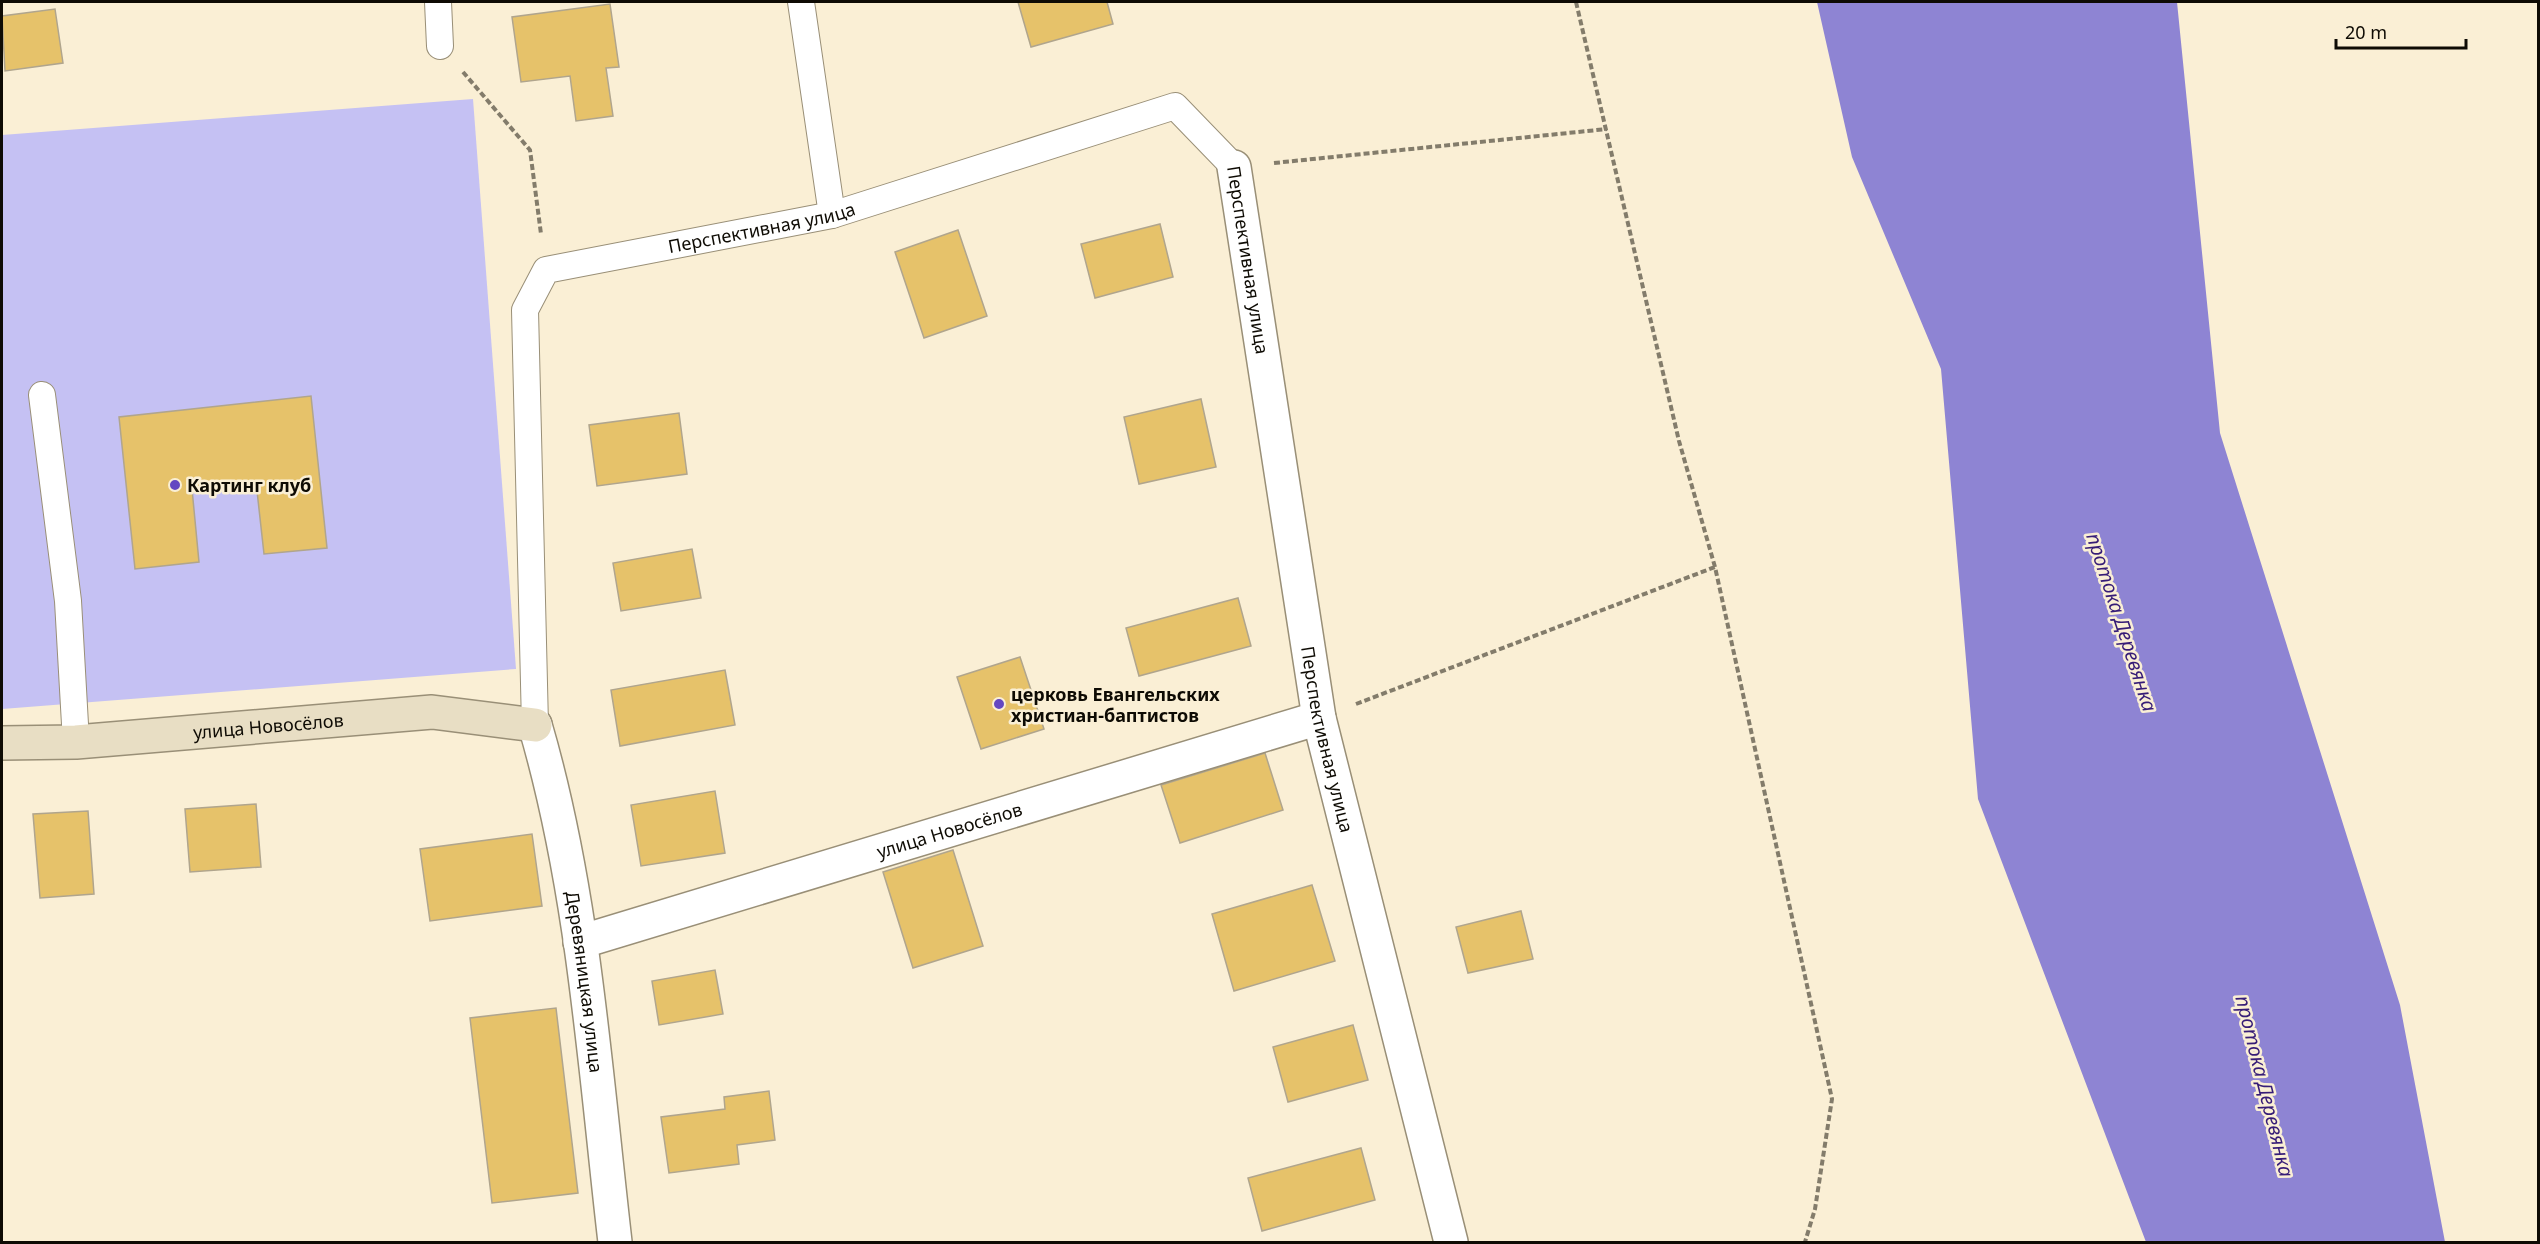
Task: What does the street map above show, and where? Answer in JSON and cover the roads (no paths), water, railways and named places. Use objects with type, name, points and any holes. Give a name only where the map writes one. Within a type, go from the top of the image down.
[{"type":"street","name":"Перспективная улица","points":[[1234,167],[1319,718],[1451,1242]]},
{"type":"street","name":"улица Новосёлов","points":[[2,743],[76,742],[432,712],[536,725]]},
{"type":"street","name":"улица Новосёлов","points":[[580,942],[1319,718]]},
{"type":"street","name":"Деревяницкая улица","points":[[536,725],[554,790],[580,942],[615,1242]]},
{"type":"lane","points":[[438,2],[440,45]]},
{"type":"lane","points":[[801,2],[832,215]]},
{"type":"lane","name":"Перспективная улица","points":[[536,725],[525,310],[546,270],[832,215],[1175,106],[1234,167]]},
{"type":"lane","points":[[42,395],[68,600],[76,742]]},
{"type":"water","name":"протока Деревянка","points":[[1817,2],[2177,2],[2220,433],[2400,1005],[2445,1242],[2146,1242],[1978,799],[1941,369],[1852,157]]},
{"type":"place","name":"Картинг клуб","points":[[175,485]]},
{"type":"place","name":"церковь Евангельских христиан-баптистов","points":[[999,704]]}]
